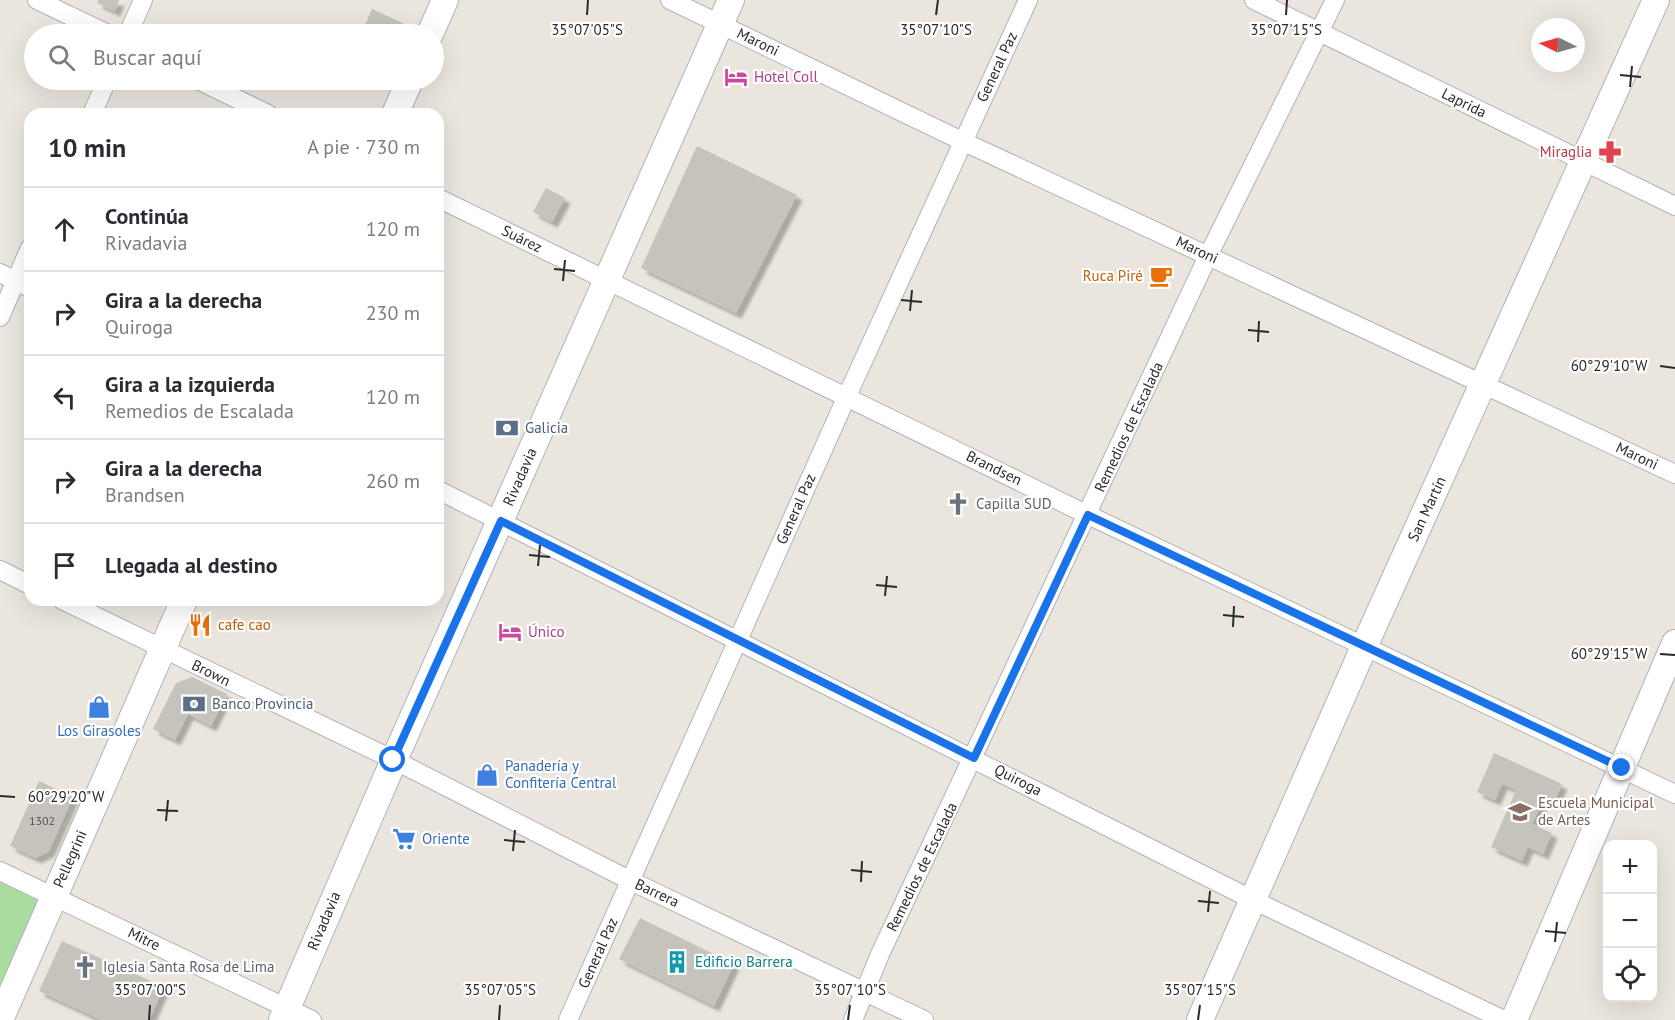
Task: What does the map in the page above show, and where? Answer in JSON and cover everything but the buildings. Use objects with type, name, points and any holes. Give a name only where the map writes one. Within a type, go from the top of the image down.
[{"type":"main road","points":[[434,24],[445,0]]},
{"type":"main road","name":"Rivadavia","points":[[284,1014],[393,760],[731,0]]},
{"type":"main road","name":"San Martín","points":[[1200,1020],[1364,647],[1656,0]]},
{"type":"main road","points":[[398,108],[406,90]]},
{"type":"main road","name":"Pellegrini","points":[[0,1020],[181,606]]},
{"type":"main road","points":[[1514,1020],[1675,643]]},
{"type":"street","points":[[37,0],[87,24]]},
{"type":"street","points":[[132,24],[143,0]]},
{"type":"street","name":"Maroni","points":[[670,0],[962,141],[1675,474]]},
{"type":"street","name":"General Paz","points":[[568,1020],[737,639],[1028,0]]},
{"type":"street","name":"Laprida","points":[[1254,0],[1675,206]]},
{"type":"street","name":"Remedios de Escalada","points":[[853,1020],[1208,255],[1335,0]]},
{"type":"street","points":[[95,108],[103,90]]},
{"type":"street","points":[[219,90],[256,108]]},
{"type":"street","name":"Suárez","points":[[444,201],[606,280]]},
{"type":"street","points":[[0,317],[24,261]]},
{"type":"street","name":"Brandsen","points":[[606,280],[1088,515],[1675,794]]},
{"type":"street","name":"Quiroga","points":[[444,493],[1253,900],[1504,1020]]},
{"type":"street","points":[[0,570],[24,582]]},
{"type":"street","name":"Brown","points":[[74,606],[393,760]]},
{"type":"street","name":"Barrera","points":[[393,760],[631,881],[924,1020]]},
{"type":"street","name":"Mitre","points":[[0,870],[54,895],[284,1014],[312,1020]]},
{"type":"green space","points":[[0,882],[44,903],[0,996]]},
{"type":"place","name":"Hotel Coll","points":[[736,77]]},
{"type":"place","name":"Miraglia","points":[[1610,152]]},
{"type":"place","name":"Ruca Piré","points":[[1161,276]]},
{"type":"place","name":"Galicia","points":[[507,428]]},
{"type":"place","name":"Capilla SUD","points":[[958,504]]},
{"type":"place","name":"cafe cao","points":[[200,625]]},
{"type":"place","name":"Único","points":[[510,632]]},
{"type":"place","name":"Banco Provincia","points":[[194,704]]},
{"type":"place","name":"Los Girasoles","points":[[99,707]]},
{"type":"place","name":"Panadería y Confitería Central","points":[[487,775]]},
{"type":"place","name":"Escuela Municipal de Artes","points":[[1520,812]]},
{"type":"place","name":"Oriente","points":[[404,839]]},
{"type":"place","name":"Edificio Barrera","points":[[677,962]]},
{"type":"place","name":"Iglesia Santa Rosa de Lima","points":[[85,967]]},
{"type":"route","points":[[393,760],[501,521],[974,758],[1088,515],[1622,768]]}]
